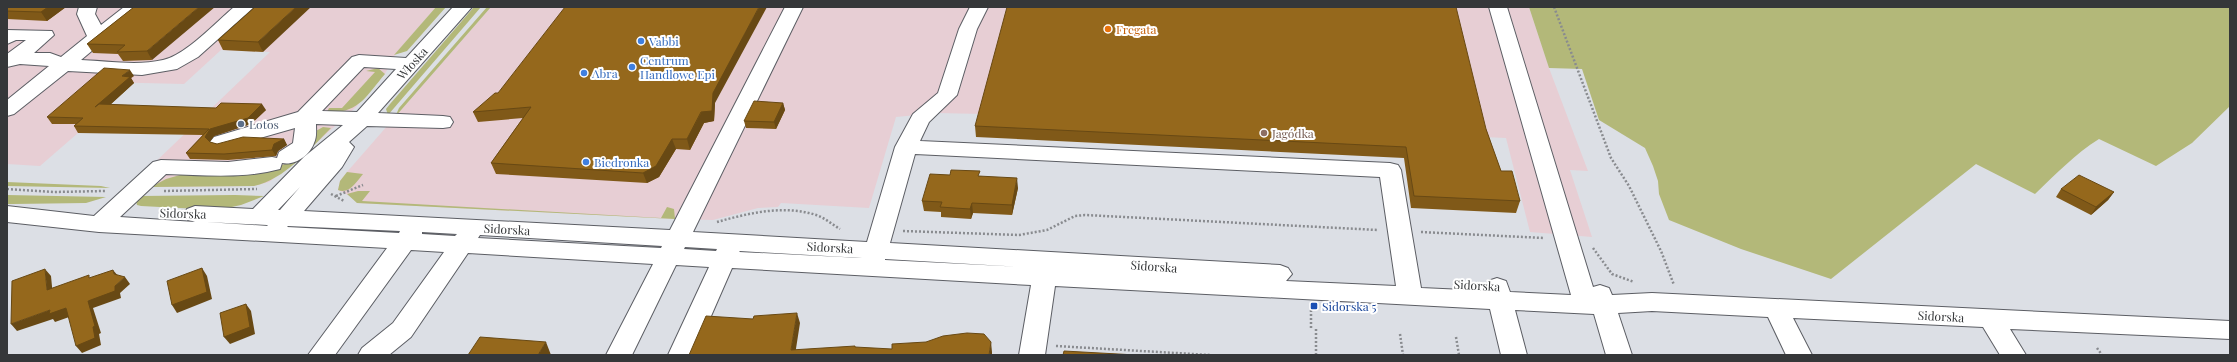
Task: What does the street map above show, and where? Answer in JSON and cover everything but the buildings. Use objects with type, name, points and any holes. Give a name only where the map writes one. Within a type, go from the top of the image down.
[{"type":"street","points":[[88,7],[86,14],[98,38]]},
{"type":"street","points":[[7,110],[135,7]]},
{"type":"street","points":[[11,61],[50,59],[63,65],[142,69],[170,65],[191,53],[245,7]]},
{"type":"street","name":"Włoska","points":[[258,224],[312,162],[362,119],[463,7]]},
{"type":"street","points":[[619,355],[794,7]]},
{"type":"street","points":[[873,259],[906,147],[920,119],[947,95],[968,29],[979,7]]},
{"type":"street","points":[[1498,7],[1592,299],[1619,355]]},
{"type":"street","points":[[7,38],[12,34],[45,35],[11,61]]},
{"type":"street","points":[[266,144],[305,117],[359,61],[411,64]]},
{"type":"street","points":[[7,89],[32,90]]},
{"type":"street","points":[[105,217],[161,167],[237,161],[301,150],[305,142],[305,117]]},
{"type":"street","points":[[231,143],[305,117],[444,122]]},
{"type":"street","name":"Włoska","points":[[286,218],[334,162],[362,119]]},
{"type":"street","points":[[906,147],[1390,170],[1409,288]]},
{"type":"street","name":"Sidorska","points":[[7,213],[258,224],[1682,304],[2230,330]]},
{"type":"street","points":[[258,224],[286,218]]},
{"type":"street","name":"Sidorska","points":[[286,218],[411,233]]},
{"type":"street","points":[[321,355],[411,233]]},
{"type":"street","points":[[371,355],[402,330],[468,236]]},
{"type":"street","points":[[681,355],[728,250]]},
{"type":"street","points":[[1033,350],[1047,269]]},
{"type":"street","points":[[1498,293],[1514,355]]},
{"type":"street","points":[[1776,308],[1799,355]]},
{"type":"street","points":[[1990,318],[2013,355]]},
{"type":"path","points":[[1554,7],[1611,158],[1629,186],[1661,251],[1682,304]]},
{"type":"path","points":[[335,196],[352,191],[362,185]]},
{"type":"path","points":[[7,190],[54,192],[264,189]]},
{"type":"path","points":[[326,192],[344,201]]},
{"type":"path","points":[[712,222],[752,212],[794,211],[819,216],[840,229]]},
{"type":"path","points":[[896,230],[1019,235],[1047,230],[1075,216],[1085,215],[1547,238]]},
{"type":"path","points":[[1311,307],[1311,329]]},
{"type":"path","points":[[1316,329],[1316,355]]},
{"type":"path","points":[[1400,334],[1403,355]]},
{"type":"path","points":[[1456,337],[1459,355]]},
{"type":"path","points":[[2097,348],[2102,355]]},
{"type":"path","points":[[1033,350],[1210,355]]},
{"type":"shaded area","points":[[7,7],[436,7],[396,53],[385,74],[356,107],[291,166],[269,182],[254,186],[151,187],[147,170],[270,52],[221,50],[184,84],[100,82],[87,125],[78,133],[40,166],[7,164]]},
{"type":"shaded area","points":[[491,7],[1529,7],[1549,68],[1588,171],[1570,170],[1592,237],[1530,232],[1506,138],[982,114],[937,113],[896,117],[869,208],[781,203],[778,207],[758,208],[713,220],[675,219],[357,203],[352,197],[338,190],[340,181],[347,172]]},
{"type":"green space","points":[[436,7],[446,7],[407,51],[394,55]]},
{"type":"green space","points":[[474,7],[481,7],[388,115],[386,109]]},
{"type":"green space","points":[[487,7],[491,7],[395,117],[399,108]]},
{"type":"green space","points":[[1529,7],[2230,7],[2230,106],[2192,143],[2156,166],[2099,139],[2074,158],[2035,194],[1976,164],[1831,279],[1741,249],[1669,220],[1659,194],[1658,181],[1653,166],[1645,148],[1599,120],[1582,69],[1549,68]]},
{"type":"green space","points":[[378,68],[385,74],[361,102],[347,110],[327,112],[329,108],[342,108],[375,72],[366,71]]},
{"type":"green space","points":[[323,127],[331,128],[296,163],[276,177],[254,186],[151,187],[166,179],[180,175],[275,167],[289,163],[316,131]]},
{"type":"green space","points":[[347,172],[363,174],[346,191],[338,190],[340,181]]},
{"type":"green space","points":[[7,182],[101,186],[110,188],[7,186]]},
{"type":"green space","points":[[358,191],[370,191],[362,201],[661,218],[667,207],[674,209],[675,219],[357,203],[347,194]]},
{"type":"green space","points":[[7,195],[106,197],[86,203],[7,204]]},
{"type":"green space","points":[[141,196],[264,196],[241,205],[218,210],[141,206],[137,205],[136,201]]},
{"type":"place","name":"Fregata","points":[[1108,29]]},
{"type":"place","name":"Vabbi","points":[[641,41]]},
{"type":"place","name":"Centrum Handlowe Epi","points":[[632,67]]},
{"type":"place","name":"Abra","points":[[584,73]]},
{"type":"place","name":"Lotos","points":[[241,124]]},
{"type":"place","name":"Jagódka","points":[[1264,133]]},
{"type":"place","name":"Biedronka","points":[[586,162]]},
{"type":"place","name":"Sidorska 5","points":[[1314,306]]}]
